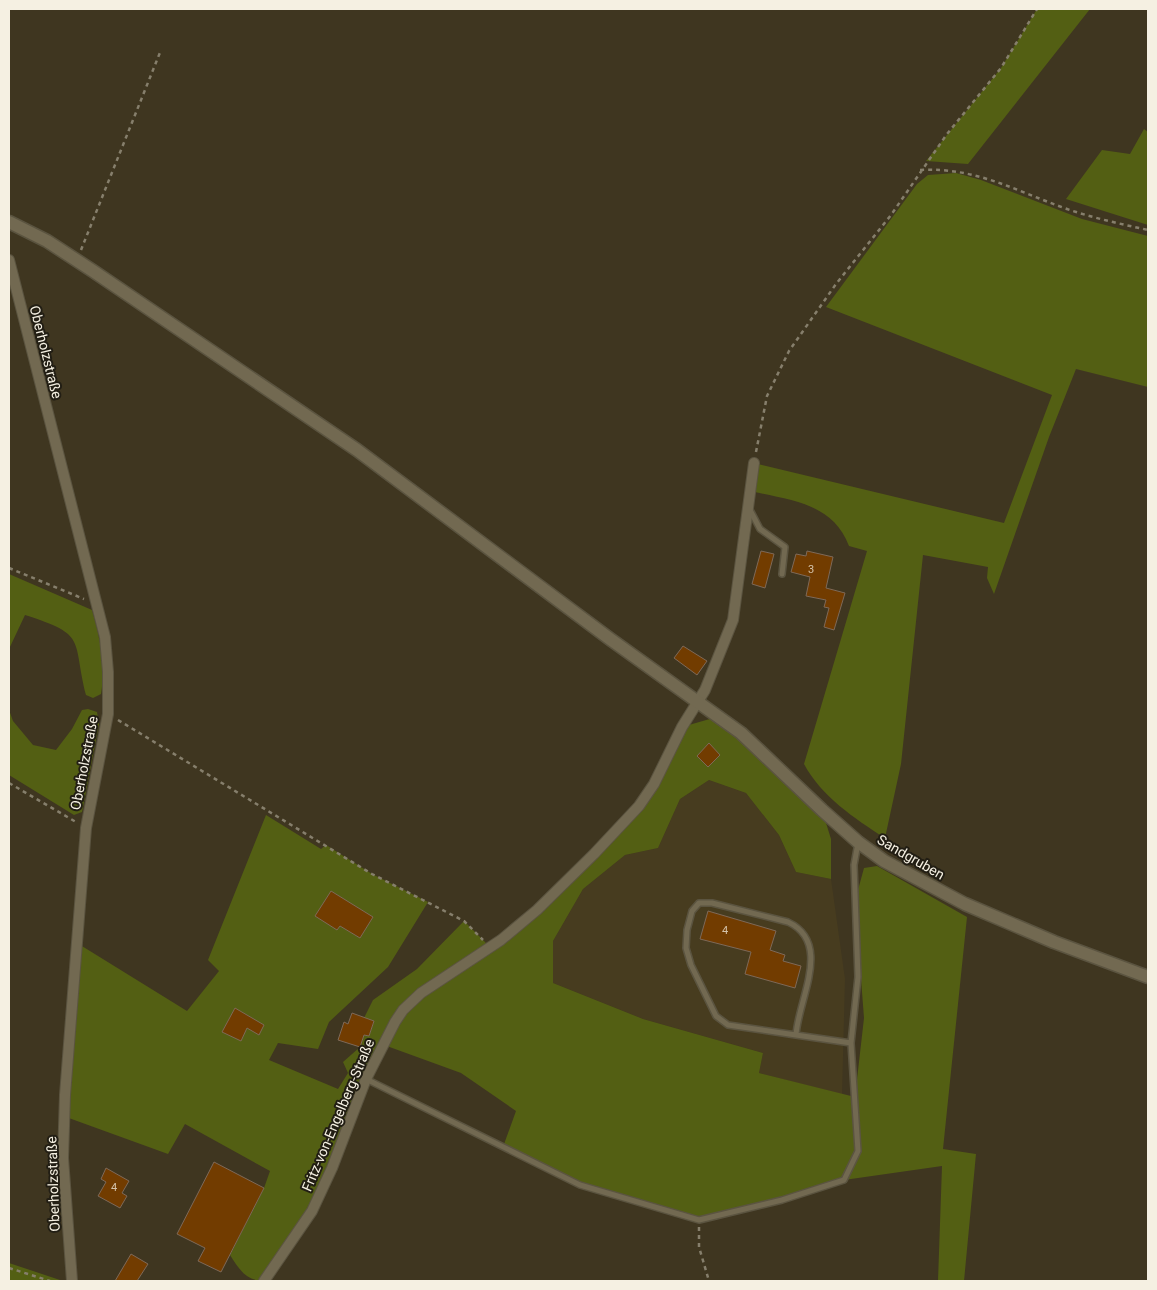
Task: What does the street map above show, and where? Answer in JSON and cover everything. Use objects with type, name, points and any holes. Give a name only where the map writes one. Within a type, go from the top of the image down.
[{"type":"street","name":"Sandgruben","points":[[9,222],[47,241],[357,450],[610,639],[698,700],[741,733],[858,842],[884,861],[965,904],[1054,942],[1148,978]]},
{"type":"street","name":"Oberholzstraße","points":[[9,260],[105,637],[108,672],[108,714],[86,828],[65,1094],[63,1158],[72,1281]]},
{"type":"street","points":[[698,700],[705,690],[723,650],[733,620],[754,463]]},
{"type":"street","name":"Fritz-von-Engelberg-Straße","points":[[264,1281],[312,1211],[332,1168],[366,1079],[395,1022],[411,1002],[436,982],[501,940],[587,861],[639,806],[654,784],[682,727],[698,700]]},
{"type":"lane","points":[[749,508],[760,529],[786,547],[782,574]]},
{"type":"lane","points":[[366,1079],[580,1185],[699,1220],[782,1200],[844,1180],[858,1151],[851,1043],[858,977],[854,865],[858,842]]},
{"type":"lane","points":[[796,1034],[798,1016],[812,966],[807,942],[801,931],[788,922],[712,903],[703,902],[696,905],[689,917],[686,948],[691,965],[716,1016],[728,1025],[851,1043]]},
{"type":"path","points":[[754,463],[767,396],[789,351],[836,284],[890,215],[946,134],[1001,68],[1038,9]]},
{"type":"path","points":[[77,261],[162,50]]},
{"type":"path","points":[[920,170],[962,171],[1008,185],[1067,209],[1148,230]]},
{"type":"path","points":[[9,568],[97,604]]},
{"type":"path","points":[[108,714],[372,874],[464,921],[490,947]]},
{"type":"path","points":[[9,783],[86,828]]},
{"type":"path","points":[[699,1220],[699,1247],[709,1281]]},
{"type":"path","points":[[9,1268],[50,1281]]},
{"type":"shaded area","points":[[709,780],[746,793],[779,835],[796,872],[831,879],[845,979],[842,1095],[759,1073],[763,1053],[643,1019],[553,983],[553,941],[583,889],[625,855],[658,848],[680,799]]},
{"type":"green space","points":[[1037,9],[1090,9],[968,164],[926,161],[1001,68]]},
{"type":"green space","points":[[1144,129],[1148,132],[1148,225],[1066,199],[1102,150],[1130,154]]},
{"type":"green space","points":[[956,173],[981,180],[1082,219],[1148,236],[1148,387],[1076,369],[1049,437],[994,594],[987,578],[988,567],[923,555],[901,764],[885,838],[851,815],[829,796],[811,776],[804,764],[867,551],[849,546],[842,532],[823,513],[798,502],[755,492],[758,464],[1004,523],[1052,395],[826,307],[917,184],[928,175]]},
{"type":"green space","points":[[9,574],[92,610],[101,652],[103,673],[101,694],[93,698],[86,695],[74,642],[68,634],[59,628],[25,615],[9,649]]},
{"type":"green space","points":[[88,709],[97,712],[99,724],[82,812],[74,815],[9,775],[9,710],[13,721],[33,745],[56,750],[72,729],[82,710]]},
{"type":"green space","points":[[720,716],[822,810],[831,839],[831,879],[796,872],[779,835],[746,793],[709,780],[680,799],[658,848],[625,855],[583,889],[553,941],[553,983],[643,1019],[763,1053],[759,1073],[855,1097],[864,1018],[855,901],[864,868],[877,866],[967,917],[943,1149],[976,1154],[964,1281],[938,1281],[942,1166],[844,1180],[782,1200],[699,1220],[580,1185],[503,1147],[516,1111],[461,1073],[384,1045],[312,1211],[264,1281],[252,1279],[244,1273],[230,1255],[264,1188],[270,1171],[185,1124],[168,1154],[66,1117],[77,943],[187,1011],[219,971],[208,960],[266,815],[321,849],[326,845],[372,874],[428,902],[388,967],[329,1022],[318,1049],[278,1043],[269,1060],[338,1089],[348,1073],[343,1062],[360,1047],[364,1035],[369,1036],[374,1021],[364,1018],[373,1000],[417,969],[464,921],[490,947],[501,940],[639,806],[682,727]]},
{"type":"green space","points":[[9,1263],[63,1281],[9,1281]]},
{"type":"building","points":[[761,551],[774,554],[765,588],[752,584]]},
{"type":"building","points":[[807,551],[833,557],[826,588],[845,593],[834,630],[824,627],[829,608],[824,607],[826,600],[806,596],[810,577],[791,572],[796,554],[806,556]]},
{"type":"building","points":[[683,646],[707,661],[697,675],[674,658]]},
{"type":"building","points":[[709,743],[720,755],[708,767],[697,756]]},
{"type":"building","points":[[331,891],[373,917],[360,938],[340,926],[337,930],[315,916]]},
{"type":"building","points":[[708,911],[776,931],[770,950],[785,955],[783,961],[801,966],[795,988],[745,974],[751,952],[700,939]]},
{"type":"building","points":[[235,1008],[264,1025],[259,1035],[247,1028],[241,1041],[222,1032]]},
{"type":"building","points":[[352,1013],[374,1021],[369,1036],[364,1035],[360,1047],[338,1040],[344,1022],[348,1024]]},
{"type":"building","points":[[214,1162],[264,1188],[221,1272],[198,1261],[205,1248],[177,1234]]},
{"type":"building","points":[[106,1168],[129,1181],[122,1193],[127,1196],[120,1208],[98,1196],[106,1182],[101,1179]]},
{"type":"building","points":[[131,1254],[148,1264],[137,1281],[115,1281]]}]
